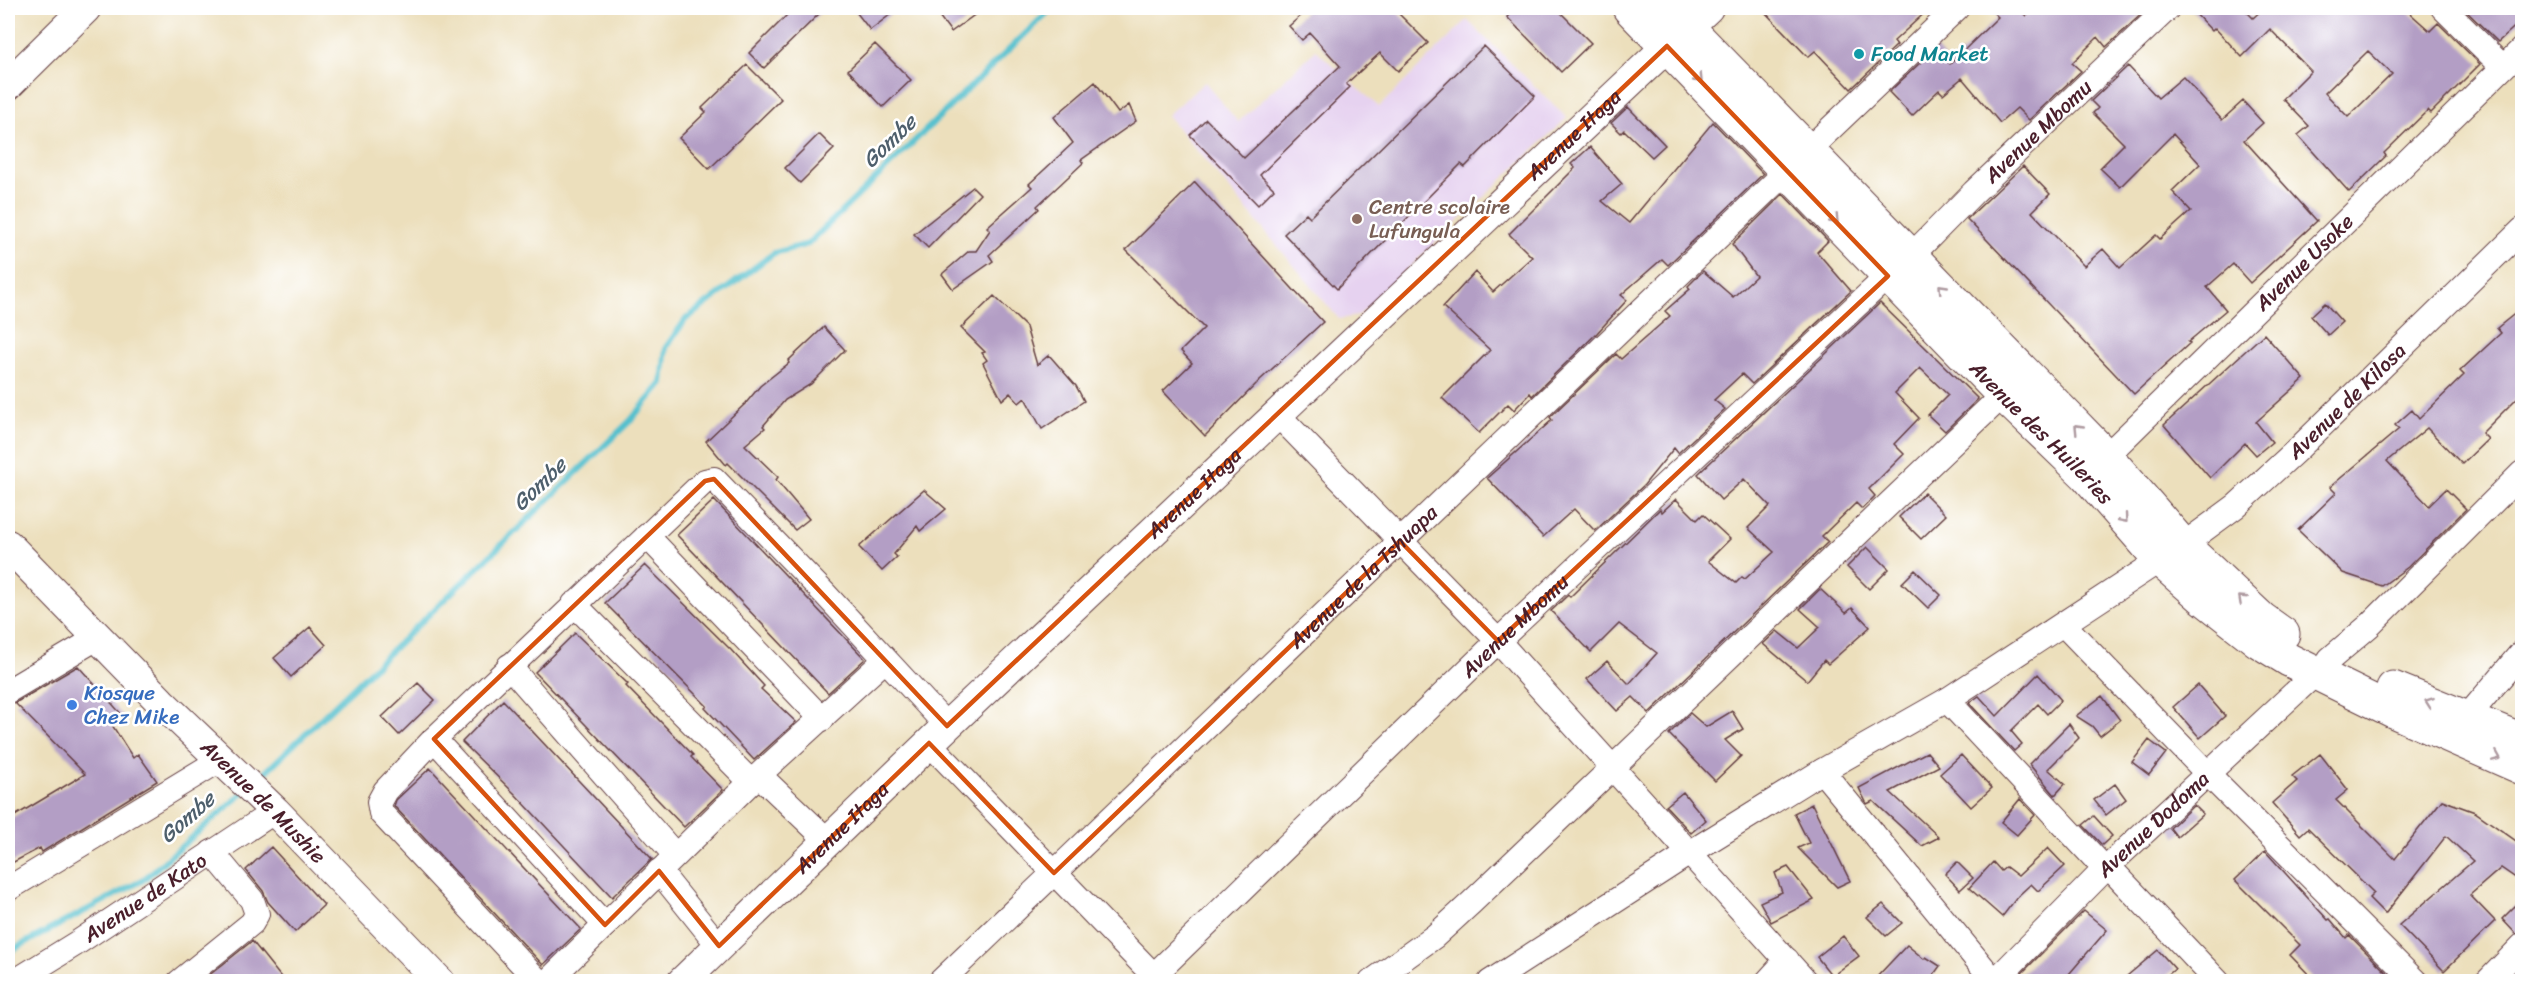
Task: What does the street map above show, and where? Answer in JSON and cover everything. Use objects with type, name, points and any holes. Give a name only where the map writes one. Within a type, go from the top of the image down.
[{"type":"main road","name":"Avenue des Huileries","points":[[1629,8],[1683,22],[1797,161],[2096,466],[2172,553],[2323,666],[2395,712],[2523,768]]},
{"type":"main road","name":"Avenue des Huileries","points":[[1900,266],[2003,395],[2096,466]]},
{"type":"main road","name":"Avenue des Huileries","points":[[2323,666],[2468,716],[2523,740]]},
{"type":"street","points":[[8,85],[86,8]]},
{"type":"street","name":"Avenue de la Tshuapa","points":[[940,981],[1958,8]]},
{"type":"street","name":"Avenue Mbomu","points":[[1153,979],[1498,641],[1900,266],[1974,192],[2168,8]]},
{"type":"street","points":[[2443,8],[2503,67]]},
{"type":"street","name":"Avenue Itaga","points":[[682,981],[938,734],[1277,414],[1683,22]]},
{"type":"street","name":"Avenue Usoke","points":[[2096,466],[2523,49]]},
{"type":"street","name":"Avenue de Kilosa","points":[[1490,981],[1822,771],[1947,700],[2172,553],[2236,506],[2299,448],[2523,230]]},
{"type":"street","points":[[1371,981],[1435,936],[1616,768],[2003,395]]},
{"type":"street","points":[[1277,414],[1498,641],[1616,768],[1806,981]]},
{"type":"street","name":"Avenue Dodoma","points":[[1995,981],[2106,868],[2370,625],[2523,473]]},
{"type":"street","points":[[539,981],[381,813],[379,802],[385,791],[434,739],[509,666],[705,481],[714,479],[885,660],[938,734],[1054,873],[1153,979]]},
{"type":"street","points":[[647,536],[822,719]]},
{"type":"street","name":"Avenue de Mushie","points":[[8,545],[97,638],[268,805],[429,978]]},
{"type":"street","points":[[574,604],[755,779],[828,841]]},
{"type":"street","points":[[2064,625],[2208,774],[2416,981]]},
{"type":"street","points":[[8,691],[97,638]]},
{"type":"street","points":[[2468,716],[2523,652]]},
{"type":"street","points":[[547,981],[755,779],[885,660]]},
{"type":"street","points":[[509,666],[667,863],[719,946]]},
{"type":"street","points":[[1947,700],[2106,868],[2218,981]]},
{"type":"street","points":[[434,739],[604,925]]},
{"type":"street","points":[[8,889],[224,764]]},
{"type":"street","points":[[1822,771],[1995,981]]},
{"type":"street","name":"Avenue de Kato","points":[[14,981],[212,852],[268,805]]},
{"type":"street","points":[[179,981],[252,923],[257,914],[252,900],[212,852]]},
{"type":"street","points":[[2487,981],[2523,946]]},
{"type":"street","points":[[1767,981],[1787,960]]},
{"type":"highlighted area","points":[[1667,46],[1888,276],[1498,641],[1400,541],[1054,873],[929,743],[719,946],[659,871],[605,925],[434,739],[705,481],[714,479],[947,726]]},
{"type":"shaded area","name":"Centre scolaire Lufungula","points":[[1467,20],[1567,118],[1358,316],[1339,319],[1167,115],[1205,82],[1238,122],[1316,50],[1379,107]]},
{"type":"building","points":[[794,8],[825,8],[764,68],[749,53]]},
{"type":"building","points":[[853,8],[899,8],[870,30]]},
{"type":"building","points":[[933,8],[984,8],[951,32]]},
{"type":"building","points":[[1310,8],[1393,8],[1428,43],[1398,71],[1380,53],[1346,84],[1350,87],[1260,175],[1274,189],[1258,205],[1190,135],[1206,119],[1244,158],[1340,66],[1310,33],[1302,40],[1289,26]]},
{"type":"building","points":[[1516,8],[1556,8],[1591,43],[1561,72],[1507,17]]},
{"type":"building","name":"Food Market","points":[[1761,8],[1930,8],[1894,41],[1897,45],[1851,89],[1815,51],[1808,57]]},
{"type":"building","points":[[1989,8],[2018,8],[2026,16],[2034,8],[2148,8],[2106,47],[2098,37],[2072,63],[2081,71],[2029,120],[2017,108],[2000,123],[1962,78],[1943,94],[1939,90],[1912,116],[1889,92],[1936,48],[1950,64],[1998,17]]},
{"type":"building","points":[[2190,8],[2243,8],[2253,18],[2264,8],[2404,8],[2430,31],[2438,23],[2480,64],[2431,113],[2428,110],[2384,153],[2386,156],[2349,192],[2298,135],[2309,126],[2283,99],[2311,71],[2270,29],[2242,57],[2215,28],[2212,31]],"holes":[[[2368,51],[2392,74],[2348,117],[2325,93]]]},
{"type":"building","points":[[2463,8],[2523,8],[2523,19],[2498,42]]},
{"type":"building","points":[[875,44],[911,80],[883,107],[848,70]]},
{"type":"building","points":[[1484,46],[1535,96],[1465,167],[1461,164],[1337,289],[1284,234],[1306,213],[1310,217]]},
{"type":"building","points":[[747,65],[781,99],[709,169],[679,138],[706,112],[702,108]]},
{"type":"building","points":[[2128,66],[2158,98],[2183,77],[2222,120],[2243,101],[2263,123],[2244,140],[2317,221],[2250,283],[2233,264],[2207,287],[2226,310],[2188,342],[2190,343],[2134,394],[1967,219],[2023,166],[2050,194],[2032,212],[2084,266],[2103,249],[2120,268],[2156,235],[2160,239],[2191,211],[2172,191],[2200,164],[2173,134],[2120,187],[2100,168],[2124,144],[2093,113],[2098,108],[2091,101]]},
{"type":"building","points":[[1095,82],[1118,113],[1129,105],[1136,121],[1081,160],[1083,163],[1037,206],[1039,209],[989,255],[993,261],[953,289],[942,274],[969,251],[976,251],[990,230],[987,227],[1032,187],[1029,184],[1073,143],[1054,117]]},
{"type":"building","points":[[1628,107],[1665,145],[1652,157],[1624,130],[1621,133],[1611,123]]},
{"type":"building","points":[[1713,122],[1763,174],[1668,265],[1662,259],[1621,295],[1627,300],[1597,333],[1532,396],[1530,393],[1514,410],[1508,404],[1479,433],[1442,398],[1490,350],[1443,307],[1475,272],[1493,292],[1532,257],[1509,234],[1575,168],[1571,164],[1590,147],[1622,184],[1602,201],[1629,223]]},
{"type":"building","points":[[819,134],[834,149],[800,183],[785,168]]},
{"type":"building","points":[[1195,182],[1323,322],[1260,380],[1205,436],[1163,391],[1192,363],[1181,351],[1204,328],[1126,250]]},
{"type":"building","points":[[973,187],[980,194],[928,248],[914,234]]},
{"type":"building","points":[[1783,194],[1828,241],[1817,252],[1851,291],[1752,384],[1742,374],[1714,400],[1725,409],[1678,453],[1674,448],[1644,485],[1595,531],[1574,509],[1543,537],[1487,478],[1552,420],[1550,417],[1616,354],[1621,359],[1670,316],[1665,311],[1690,289],[1688,286],[1703,271],[1733,297],[1756,276],[1732,244]]},
{"type":"building","points":[[994,296],[1026,327],[1037,365],[1049,355],[1076,386],[1084,401],[1042,429],[1025,398],[1019,403],[1010,393],[1002,400],[983,363],[987,360],[982,353],[985,352],[961,328]]},
{"type":"building","points":[[1880,303],[1978,399],[1945,431],[1928,415],[1948,395],[1920,368],[1895,393],[1919,418],[1894,444],[1904,454],[1869,489],[1875,496],[1862,509],[1856,503],[1822,536],[1828,542],[1649,713],[1633,697],[1617,711],[1587,679],[1607,661],[1629,684],[1657,653],[1619,624],[1591,652],[1551,611],[1568,595],[1570,597],[1660,509],[1662,512],[1676,499],[1697,520],[1703,514],[1730,539],[1708,561],[1736,583],[1742,577],[1745,579],[1774,552],[1748,528],[1770,506],[1744,479],[1721,500],[1698,474]]},
{"type":"building","points":[[2325,303],[2342,322],[2328,335],[2311,316]]},
{"type":"building","points":[[2523,307],[2523,392],[2482,433],[2488,439],[2462,464],[2427,428],[2387,461],[2429,506],[2446,489],[2466,509],[2408,567],[2382,586],[2343,573],[2298,530],[2336,493],[2330,487],[2399,429],[2395,425],[2412,410],[2419,419],[2464,375],[2460,371],[2501,333],[2497,328]]},
{"type":"building","points":[[824,327],[845,350],[811,384],[785,400],[763,426],[765,428],[745,445],[778,477],[776,480],[809,519],[795,530],[728,463],[726,465],[706,441],[746,403],[760,386],[789,363],[788,361]]},
{"type":"building","points":[[2264,334],[2304,379],[2256,422],[2272,442],[2256,455],[2245,443],[2210,478],[2164,425]]},
{"type":"building","points":[[924,490],[946,509],[920,531],[917,526],[894,554],[897,557],[882,571],[859,547]]},
{"type":"building","points":[[1924,493],[1946,515],[1921,539],[1899,517]]},
{"type":"building","points":[[714,500],[865,659],[828,693],[677,535]]},
{"type":"building","points":[[1867,547],[1889,569],[1869,589],[1847,567]]},
{"type":"building","points":[[645,565],[731,650],[764,686],[761,689],[796,722],[754,760],[705,708],[707,706],[605,603]]},
{"type":"building","points":[[1915,570],[1941,595],[1928,608],[1902,583]]},
{"type":"building","points":[[1820,589],[1846,613],[1852,608],[1870,627],[1828,664],[1824,660],[1807,681],[1763,644],[1777,631],[1798,648],[1820,627],[1800,609]]},
{"type":"building","points":[[310,627],[326,645],[291,677],[274,658]]},
{"type":"building","points":[[575,633],[628,684],[626,686],[693,755],[691,757],[723,790],[684,827],[535,672]]},
{"type":"building","points":[[78,666],[124,717],[112,725],[133,758],[138,754],[157,781],[42,852],[40,848],[8,865],[8,820],[85,774],[15,703]]},
{"type":"building","points":[[2038,674],[2061,700],[2047,714],[2038,704],[2011,731],[2022,744],[2014,751],[1969,703],[1979,696],[1997,716]]},
{"type":"building","points":[[418,683],[435,700],[399,735],[382,717]]},
{"type":"building","points":[[2198,685],[2225,716],[2200,738],[2173,707]]},
{"type":"building","points":[[2102,696],[2120,720],[2100,736],[2092,726],[2076,716]]},
{"type":"building","points":[[503,700],[652,859],[612,897],[515,794],[462,742]]},
{"type":"building","points":[[1732,711],[1743,729],[1725,740],[1741,756],[1715,781],[1669,734],[1690,713],[1706,727]]},
{"type":"building","points":[[2069,724],[2079,738],[2048,769],[2065,784],[2055,795],[2029,764]]},
{"type":"building","points":[[2149,740],[2166,753],[2149,775],[2132,762]]},
{"type":"building","points":[[1927,752],[1939,766],[1890,792],[1939,837],[1922,846],[1873,801],[1867,804],[1859,788]]},
{"type":"building","points":[[2320,754],[2348,790],[2336,800],[2395,859],[2442,800],[2475,812],[2523,846],[2523,883],[2501,868],[2470,895],[2495,921],[2444,971],[2399,925],[2473,861],[2446,836],[2385,914],[2369,898],[2374,893],[2308,828],[2300,835],[2272,803],[2297,781],[2292,776]]},
{"type":"building","points":[[1961,755],[1992,788],[1971,807],[1940,774]]},
{"type":"building","points":[[430,768],[581,929],[543,965],[394,806],[396,800]]},
{"type":"building","points":[[2115,784],[2126,799],[2106,815],[2094,800]]},
{"type":"building","points":[[1683,792],[1706,820],[1691,833],[1666,806]]},
{"type":"building","points":[[2020,799],[2035,815],[2017,835],[2001,822]]},
{"type":"building","points":[[1812,804],[1850,881],[1837,887],[1798,848],[1809,843],[1794,813]]},
{"type":"building","points":[[2194,805],[2203,814],[2177,837],[2170,828]]},
{"type":"building","points":[[2094,816],[2112,836],[2102,845],[2083,825]]},
{"type":"building","points":[[271,847],[324,905],[295,932],[268,902],[263,891],[246,870]]},
{"type":"building","points":[[2048,848],[2065,866],[2038,891],[2031,884],[2018,896],[2002,917],[1969,888],[1993,862],[2001,871],[2006,867],[2018,876]]},
{"type":"building","points":[[2265,851],[2346,938],[2349,935],[2395,981],[2315,981],[2290,955],[2300,945],[2235,880]]},
{"type":"building","points":[[1957,862],[1973,878],[1960,890],[1945,874]]},
{"type":"building","points":[[1788,867],[1814,900],[1771,922],[1760,902],[1782,892],[1775,873]]},
{"type":"building","points":[[2523,898],[2523,932],[2516,934],[2502,919]]},
{"type":"building","points":[[1883,904],[1902,923],[1886,936],[1867,917]]},
{"type":"building","points":[[2084,911],[2107,930],[2063,981],[2026,981],[2020,975]]},
{"type":"building","points":[[1843,936],[1859,956],[1832,976],[1817,957]]},
{"type":"building","points":[[252,941],[284,981],[202,981]]},
{"type":"building","points":[[1907,945],[1924,959],[1926,957],[1940,966],[1929,981],[1873,981]]},
{"type":"building","points":[[2158,950],[2175,969],[2160,981],[2121,981]]},
{"type":"waterway","name":"Gombe","points":[[256,781],[630,421],[662,383],[666,347],[686,319],[774,253],[808,244],[1052,8]]},
{"type":"waterway","name":"Gombe","points":[[8,952],[143,880],[244,792]]},
{"type":"place","name":"Food Market","points":[[1859,54]]},
{"type":"place","name":"Centre scolaire Lufungula","points":[[1357,219]]},
{"type":"place","name":"Kiosque Chez Mike","points":[[72,705]]}]
